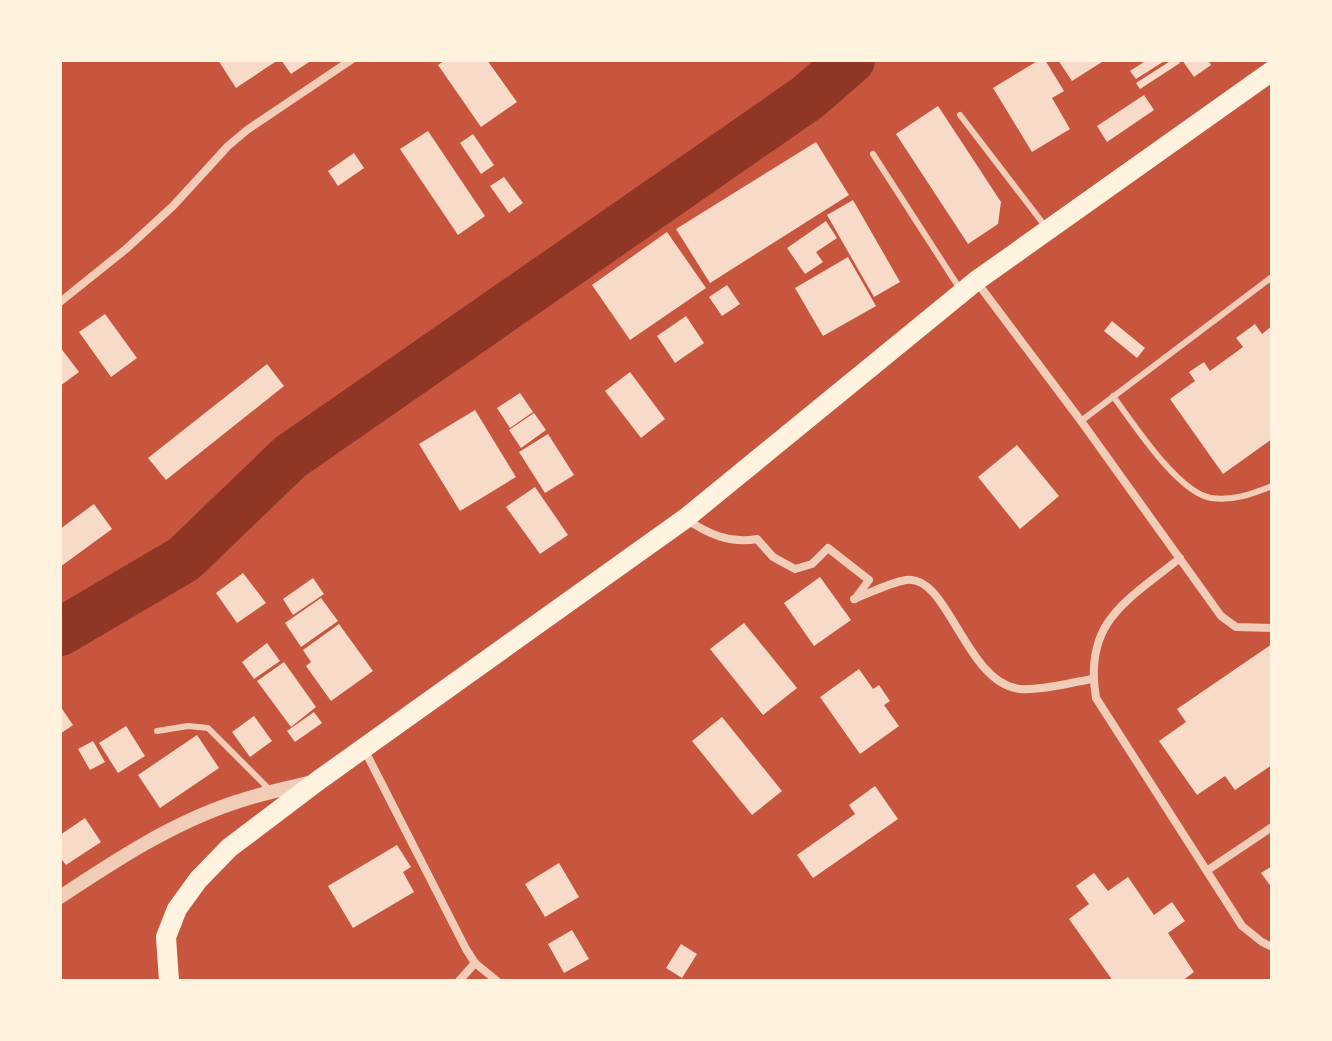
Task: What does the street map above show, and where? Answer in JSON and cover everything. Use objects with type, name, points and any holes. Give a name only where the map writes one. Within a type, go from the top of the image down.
[{"type":"main road","points":[[169,981],[166,937],[177,909],[198,880],[229,848],[363,748],[686,518],[969,286],[1272,71]]},
{"type":"street","points":[[60,302],[149,227],[247,130],[351,60]]},
{"type":"street","points":[[969,286],[1081,421],[1221,616],[1236,627],[1272,628]]},
{"type":"street","points":[[686,518],[700,529],[738,543],[757,539],[773,557],[795,569],[812,564],[828,548],[869,580],[854,599],[907,580],[920,581],[931,590],[956,624],[980,666],[999,683],[1021,689],[1093,679]]},
{"type":"street","points":[[1180,558],[1117,608],[1103,628],[1093,679],[1096,698],[1242,926],[1272,947]]},
{"type":"street","points":[[363,748],[475,963],[497,981]]},
{"type":"street","points":[[60,897],[120,857],[175,827],[235,802],[319,780]]},
{"type":"street","points":[[1208,870],[1272,827]]},
{"type":"street","points":[[459,981],[475,963]]},
{"type":"lane","points":[[960,115],[1047,229]]},
{"type":"lane","points":[[873,154],[969,286]]},
{"type":"lane","points":[[1081,421],[1272,277]]},
{"type":"lane","points":[[1113,396],[1177,478],[1208,498],[1241,498],[1272,486]]},
{"type":"lane","points":[[157,731],[188,726],[208,728],[273,792]]},
{"type":"building","points":[[218,60],[278,60],[236,88]]},
{"type":"building","points":[[281,60],[312,60],[291,74]]},
{"type":"building","points":[[445,60],[487,60],[517,102],[481,127],[438,65]]},
{"type":"building","points":[[1039,60],[1045,60],[1064,91],[1052,98],[1070,129],[1032,152],[993,88]]},
{"type":"building","points":[[1058,60],[1105,60],[1072,81]]},
{"type":"building","points":[[1147,60],[1166,60],[1136,79],[1130,71]]},
{"type":"building","points":[[1172,60],[1180,63],[1140,89],[1136,83]]},
{"type":"building","points":[[1182,60],[1208,60],[1211,65],[1194,77]]},
{"type":"building","points":[[1144,95],[1154,110],[1107,142],[1097,126]]},
{"type":"building","points":[[938,106],[1001,202],[998,224],[968,244],[896,134]]},
{"type":"building","points":[[428,131],[485,216],[458,235],[400,149]]},
{"type":"building","points":[[473,134],[494,165],[481,174],[460,143]]},
{"type":"building","points":[[816,142],[849,195],[710,283],[676,229]]},
{"type":"building","points":[[354,153],[364,168],[338,186],[328,171]]},
{"type":"building","points":[[504,177],[523,203],[509,213],[490,186]]},
{"type":"building","points":[[853,200],[900,282],[874,297],[827,215]]},
{"type":"building","points":[[826,221],[837,238],[816,252],[823,262],[805,274],[787,248]]},
{"type":"building","points":[[667,232],[706,288],[630,340],[592,285]]},
{"type":"building","points":[[848,257],[876,306],[823,336],[795,288]]},
{"type":"building","points":[[727,285],[740,304],[722,316],[709,297]]},
{"type":"building","points":[[105,314],[137,358],[111,377],[79,332]]},
{"type":"building","points":[[686,316],[704,343],[675,363],[657,336]]},
{"type":"building","points":[[1112,321],[1145,348],[1137,358],[1104,331]]},
{"type":"building","points":[[1255,324],[1262,334],[1272,326],[1272,439],[1223,474],[1170,399],[1195,381],[1189,372],[1204,362],[1210,371],[1243,347],[1236,338]]},
{"type":"building","points":[[60,347],[79,372],[60,386]]},
{"type":"building","points":[[267,364],[284,386],[166,480],[148,458]]},
{"type":"building","points":[[630,372],[665,419],[641,438],[605,391]]},
{"type":"building","points":[[520,393],[533,412],[510,428],[497,408]]},
{"type":"building","points":[[475,410],[516,477],[460,511],[419,444]]},
{"type":"building","points":[[534,413],[546,430],[521,448],[509,430]]},
{"type":"building","points":[[548,434],[574,475],[545,493],[519,452]]},
{"type":"building","points":[[1017,445],[1059,496],[1020,529],[978,477]]},
{"type":"building","points":[[535,487],[568,535],[540,554],[506,507]]},
{"type":"building","points":[[94,504],[112,529],[60,567],[60,529]]},
{"type":"building","points":[[243,573],[266,603],[237,623],[216,593]]},
{"type":"building","points":[[820,577],[851,620],[814,646],[784,603]]},
{"type":"building","points":[[313,578],[324,594],[293,615],[283,599]]},
{"type":"building","points":[[321,598],[338,621],[301,647],[285,623]]},
{"type":"building","points":[[744,623],[797,688],[763,715],[710,649]]},
{"type":"building","points":[[339,624],[373,671],[331,701],[306,666],[311,662],[303,650]]},
{"type":"building","points":[[267,643],[280,661],[254,679],[242,662]]},
{"type":"building","points":[[1272,644],[1272,765],[1235,790],[1225,776],[1197,795],[1159,741],[1186,722],[1177,709]]},
{"type":"building","points":[[284,662],[316,707],[291,727],[257,681]]},
{"type":"building","points":[[859,669],[873,689],[879,685],[890,701],[884,705],[899,726],[860,754],[820,697]]},
{"type":"building","points":[[60,706],[73,725],[60,734]]},
{"type":"building","points":[[314,712],[322,723],[295,742],[287,731]]},
{"type":"building","points":[[254,716],[272,741],[250,757],[232,732]]},
{"type":"building","points":[[722,717],[782,791],[752,815],[692,741]]},
{"type":"building","points":[[126,726],[145,756],[118,773],[99,743]]},
{"type":"building","points":[[197,735],[219,768],[160,808],[138,775]]},
{"type":"building","points":[[93,741],[105,762],[90,770],[78,749]]},
{"type":"building","points":[[875,786],[898,819],[813,878],[797,855],[855,814],[849,805]]},
{"type":"building","points":[[85,818],[101,842],[66,865],[60,857],[60,835]]},
{"type":"building","points":[[397,845],[411,867],[403,872],[414,892],[353,928],[328,886]]},
{"type":"building","points":[[559,863],[579,897],[545,917],[525,884]]},
{"type":"building","points":[[1272,866],[1272,888],[1261,873]]},
{"type":"building","points":[[1094,873],[1108,891],[1128,877],[1154,915],[1172,902],[1185,921],[1168,933],[1194,972],[1182,981],[1113,981],[1069,919],[1089,904],[1076,886]]},
{"type":"building","points":[[572,930],[589,959],[564,973],[548,944]]},
{"type":"building","points":[[681,944],[697,954],[682,978],[666,968]]},
{"type":"waterway","points":[[60,632],[184,559],[290,457],[807,98],[851,60]]}]
